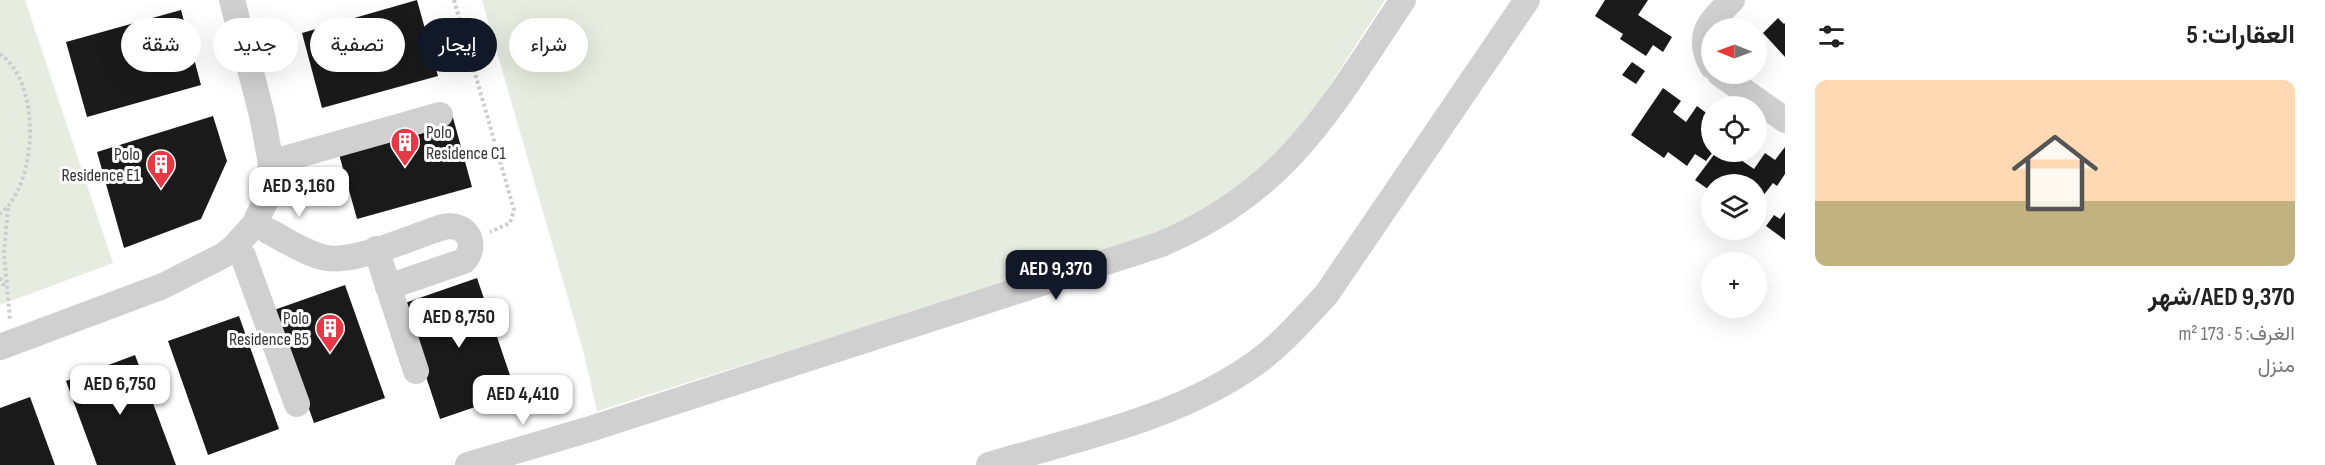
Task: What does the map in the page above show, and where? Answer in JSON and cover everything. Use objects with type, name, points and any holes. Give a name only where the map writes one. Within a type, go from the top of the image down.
[{"type":"street","points":[[232,0],[237,18]]},
{"type":"street","points":[[468,465],[602,426],[1150,248],[1186,234],[1238,204],[1286,162],[1326,115],[1402,0]]},
{"type":"street","points":[[989,465],[1174,408],[1218,387],[1258,361],[1276,346],[1326,295],[1527,0]]},
{"type":"street","points":[[1715,18],[1732,0]]},
{"type":"street","points":[[9,344],[162,286],[212,262],[235,246],[254,225],[269,186],[270,158],[251,72]]},
{"type":"street","points":[[162,286],[207,275],[243,256],[268,231],[281,204],[284,189],[284,159],[268,105],[253,72]]},
{"type":"street","points":[[1733,84],[1785,120]]},
{"type":"street","points":[[284,159],[440,115]]},
{"type":"street","points":[[268,231],[325,258],[349,257],[451,225],[459,227],[471,238],[472,247],[464,261],[388,287]]},
{"type":"street","points":[[376,249],[416,371]]},
{"type":"street","points":[[243,256],[297,404]]},
{"type":"path","points":[[454,0],[514,210],[510,223],[486,233]]},
{"type":"path","points":[[0,54],[11,63],[22,82],[30,120],[24,169],[8,207],[4,232],[9,344]]},
{"type":"path","points":[[0,214],[8,207]]},
{"type":"path","points":[[0,278],[6,288]]},
{"type":"shaded area","points":[[0,0],[25,0],[113,263],[0,305]]},
{"type":"shaded area","points":[[482,0],[1385,0],[1310,116],[1283,150],[1230,195],[1170,228],[1107,251],[597,411],[584,354],[497,52],[497,18],[487,18]]},
{"type":"building","points":[[417,0],[422,18],[417,18],[417,72],[437,72],[438,76],[322,108],[312,72],[405,72],[405,18],[354,18]]},
{"type":"building","points":[[1605,0],[1648,0],[1638,15],[1672,37],[1663,52],[1653,45],[1646,56],[1620,39],[1623,34],[1595,16]]},
{"type":"building","points":[[181,10],[183,18],[152,18]]},
{"type":"building","points":[[1778,18],[1785,23],[1785,57],[1767,37],[1767,29]]},
{"type":"building","points":[[121,27],[121,72],[198,72],[201,85],[87,117],[66,42]]},
{"type":"building","points":[[310,31],[310,63],[302,33]]},
{"type":"building","points":[[1632,62],[1645,71],[1636,84],[1622,75]]},
{"type":"building","points":[[1663,88],[1681,101],[1673,112],[1686,122],[1697,106],[1701,109],[1701,158],[1695,154],[1687,166],[1668,152],[1664,158],[1631,135]]},
{"type":"building","name":"Polo Residence C1","points":[[452,114],[472,187],[357,219],[337,147]]},
{"type":"building","name":"Polo Residence E1","points":[[213,116],[227,161],[201,219],[124,248],[97,152]]},
{"type":"building","points":[[1785,147],[1785,174],[1777,186],[1773,183],[1767,191],[1767,174],[1701,174],[1701,184],[1695,180],[1708,162],[1744,162],[1754,169],[1759,162],[1767,162],[1767,154],[1775,160]]},
{"type":"building","points":[[1785,212],[1785,240],[1767,227],[1774,215],[1780,219]]},
{"type":"building","points":[[477,278],[516,393],[440,419],[402,304]]},
{"type":"building","name":"Polo Residence B5","points":[[345,285],[385,398],[314,423],[274,310]]},
{"type":"building","points":[[239,316],[279,429],[208,455],[168,341]]},
{"type":"building","points":[[135,355],[176,465],[97,465],[66,381]]},
{"type":"building","points":[[30,397],[55,465],[0,465],[0,408]]},
{"type":"place","name":"Polo Residence C1","points":[[405,168]]},
{"type":"place","name":"Polo Residence E1","points":[[161,190]]},
{"type":"place","name":"Polo Residence B5","points":[[330,354]]}]
